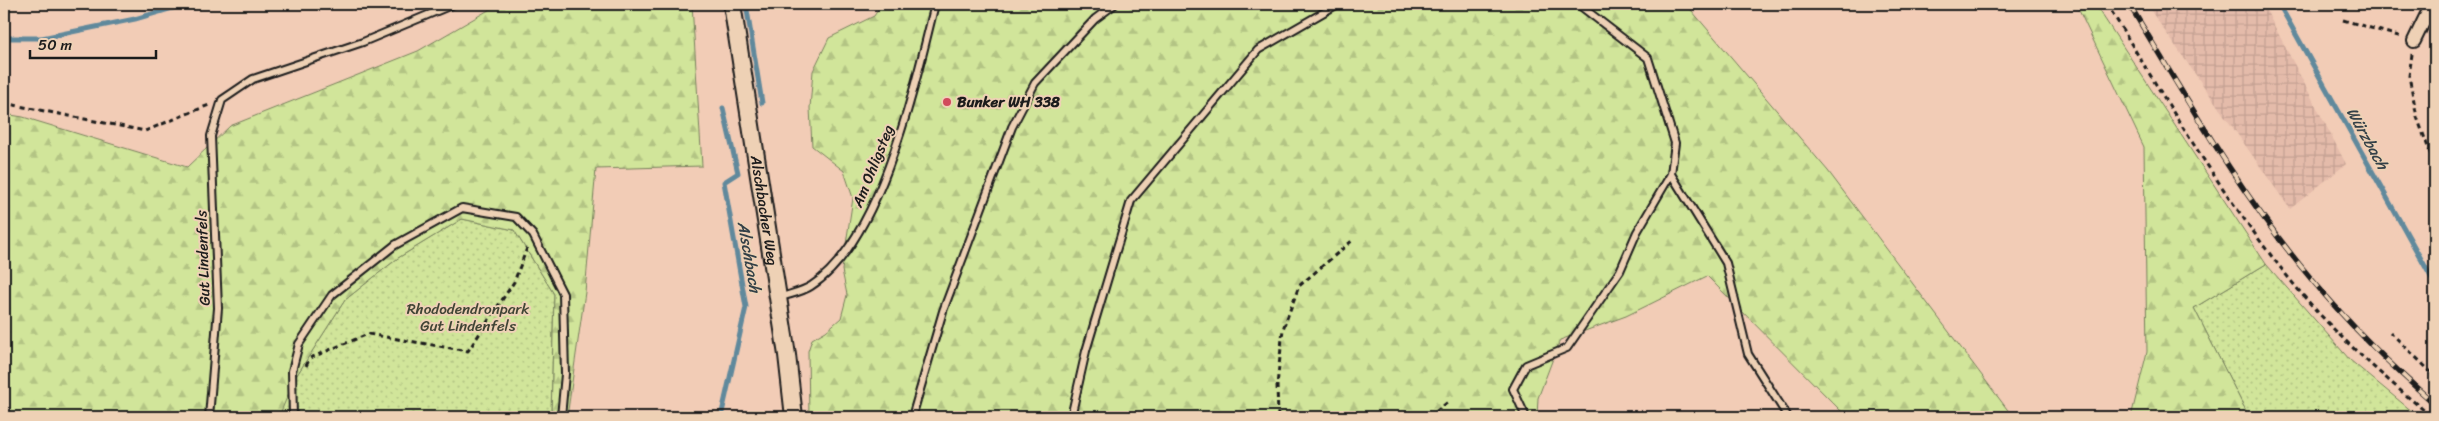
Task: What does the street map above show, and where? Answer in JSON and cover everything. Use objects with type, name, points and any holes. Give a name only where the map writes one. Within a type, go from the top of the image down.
[{"type":"street","name":"Alschbacher Weg","points":[[732,4],[778,298],[794,417]]},
{"type":"street","points":[[2414,41],[2432,4]]},
{"type":"lane","points":[[222,100],[253,79],[364,42],[454,4]]},
{"type":"lane","name":"Am Ohligsteg","points":[[778,298],[810,287],[830,270],[845,254],[865,218],[890,164],[910,105],[935,4]]},
{"type":"lane","points":[[912,417],[943,311],[1012,127],[1034,83],[1095,19],[1115,4]]},
{"type":"lane","points":[[1071,417],[1086,352],[1131,201],[1258,50],[1338,4]]},
{"type":"lane","points":[[1526,417],[1513,389],[1526,365],[1567,348],[1620,271],[1637,232],[1671,174],[1675,143],[1648,58],[1578,4]]},
{"type":"lane","name":"Gut Lindenfels","points":[[209,417],[218,308],[211,136],[222,100]]},
{"type":"lane","points":[[1671,174],[1726,263],[1748,354],[1788,417]]},
{"type":"lane","points":[[293,417],[292,371],[299,344],[332,295],[395,245],[462,208],[516,217],[533,235],[563,294],[565,374],[561,417]]},
{"type":"path","points":[[2107,4],[2170,108],[2237,209],[2296,288],[2349,345],[2432,417]]},
{"type":"path","points":[[2343,20],[2414,41],[2409,76],[2417,116],[2435,166]]},
{"type":"path","points":[[4,103],[145,131],[222,100]]},
{"type":"path","points":[[293,388],[310,358],[368,334],[468,351],[514,282],[533,235]]},
{"type":"path","points":[[1278,417],[1278,385],[1283,329],[1299,286],[1354,239]]},
{"type":"path","points":[[2390,332],[2435,376]]},
{"type":"path","points":[[1429,417],[1448,402]]},
{"type":"shaded area","points":[[2146,4],[2263,4],[2346,164],[2290,209]]},
{"type":"green space","points":[[499,4],[692,4],[702,166],[596,169],[585,292],[567,417],[551,417],[554,294],[514,230],[462,219],[398,258],[345,300],[295,378],[280,414],[281,417],[4,417],[4,114],[23,117],[187,167],[230,126],[418,51]]},
{"type":"green space","points":[[882,4],[1686,4],[1828,171],[2013,417],[1847,417],[1707,276],[1626,316],[1560,340],[1538,398],[1537,417],[809,417],[808,351],[812,339],[826,331],[841,318],[847,295],[842,270],[853,198],[844,171],[812,146],[810,108],[813,71],[829,38],[874,16]]},
{"type":"green space","points":[[2076,4],[2095,4],[2266,264],[2194,308],[2249,417],[2131,417],[2147,352],[2144,147]]},
{"type":"green space","name":"Rhododendronpark Gut Lindenfels","points":[[462,219],[514,230],[554,294],[551,417],[281,417],[279,414],[295,378],[345,300],[398,258]]},
{"type":"green space","points":[[2266,264],[2350,360],[2419,417],[2249,417],[2194,308]]},
{"type":"waterway","name":"Würzbach","points":[[4,38],[42,38],[135,19],[186,4]]},
{"type":"waterway","name":"Alschbach","points":[[746,4],[762,103]]},
{"type":"waterway","name":"Würzbach","points":[[2279,4],[2435,284]]},
{"type":"waterway","name":"Alschbach","points":[[721,417],[746,307],[724,182],[738,173],[723,108]]},
{"type":"railway","points":[[2129,4],[2215,146],[2287,249],[2356,329],[2435,404]]},
{"type":"place","name":"Bunker WH 338","points":[[947,102]]}]
